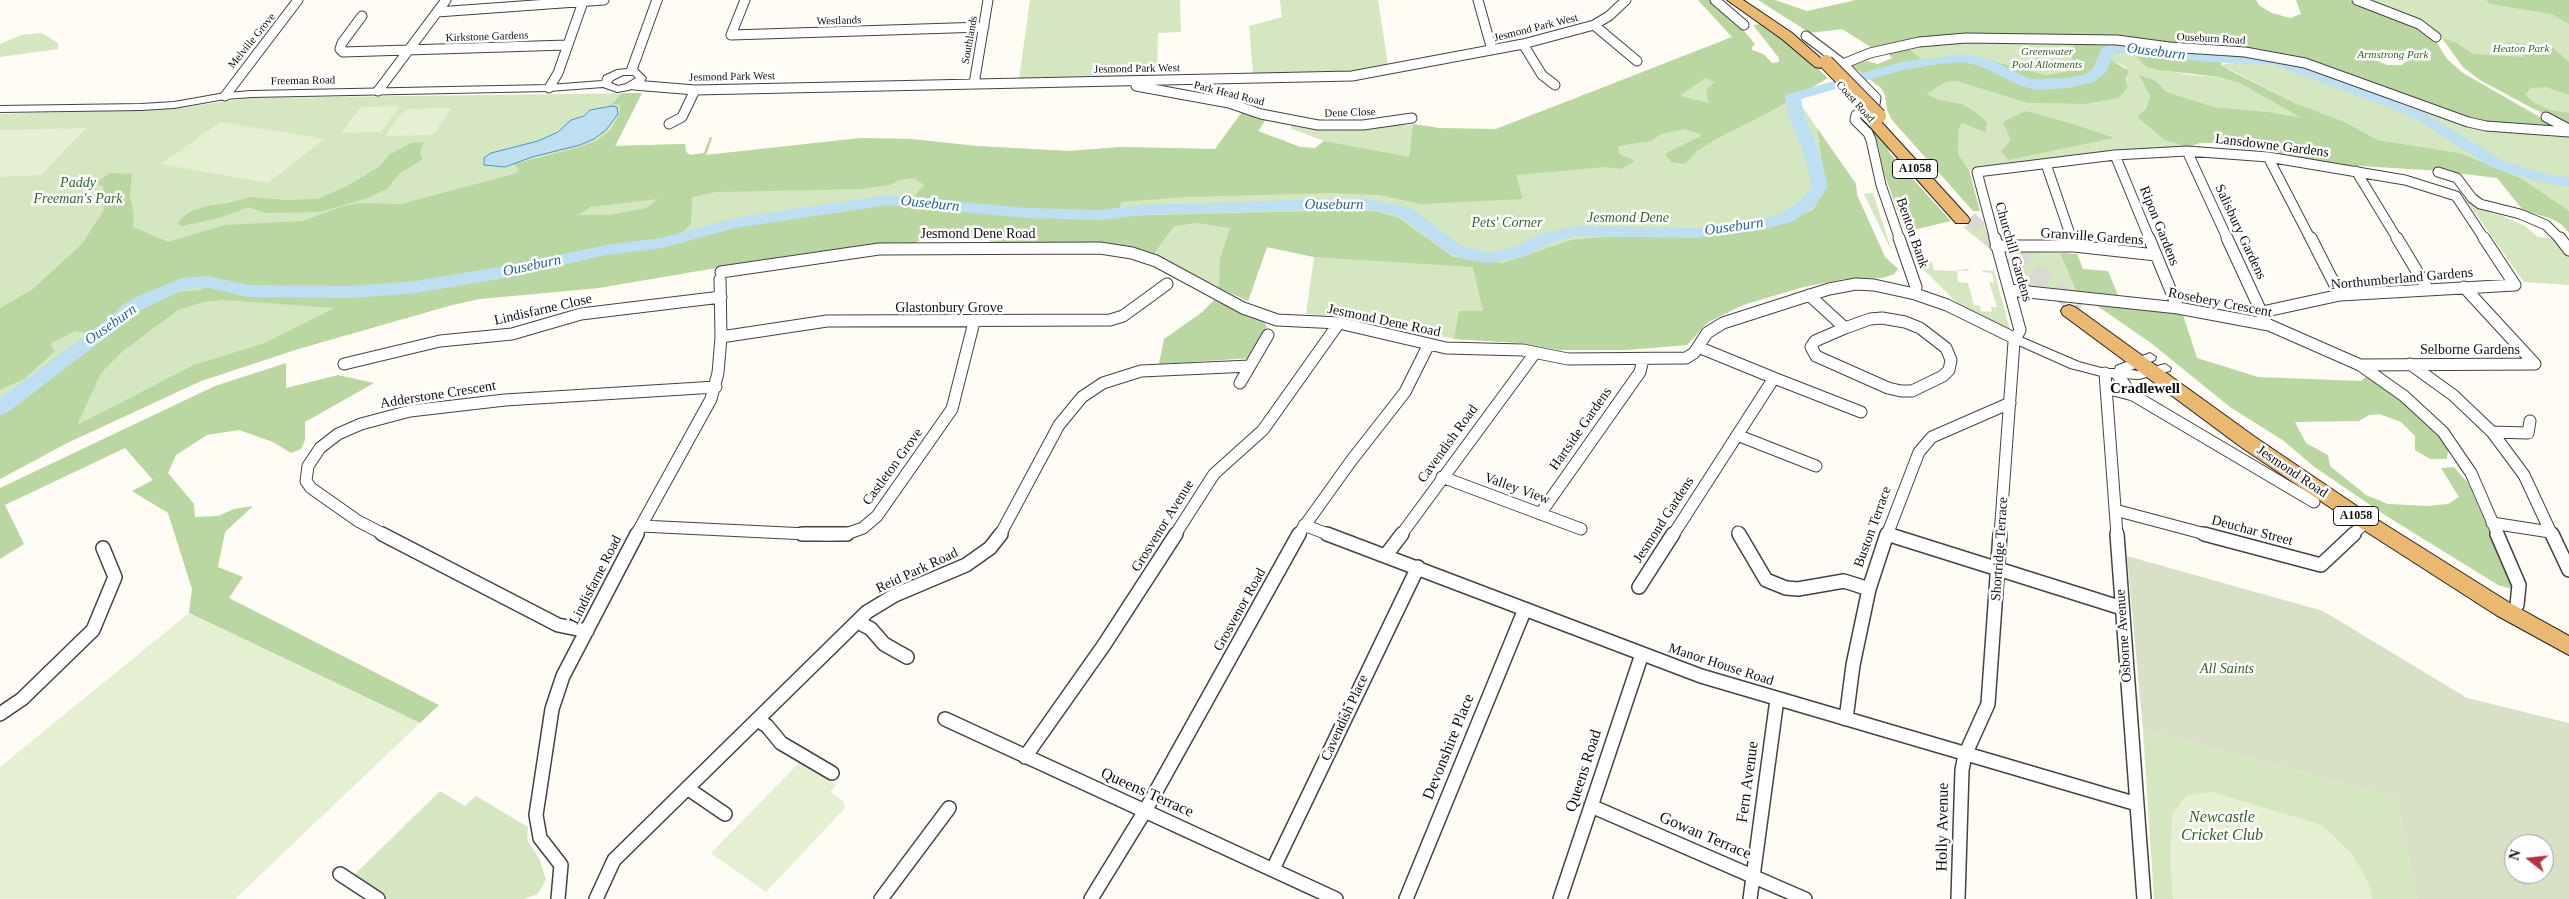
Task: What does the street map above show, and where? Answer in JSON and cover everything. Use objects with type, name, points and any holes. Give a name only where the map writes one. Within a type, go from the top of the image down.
[{"type":"highway","name":"Coast Road","points":[[1734,0],[1823,63]]},
{"type":"highway","name":"Coast Road","points":[[1745,0],[1797,36],[1874,116],[1966,219]]},
{"type":"highway","name":"A1058","points":[[2075,310],[2151,365],[2117,348],[2075,310]]},
{"type":"highway","name":"Jesmond Road","points":[[2151,365],[2248,442],[2366,522],[2503,609],[2569,646]]},
{"type":"highway","name":"Jesmond Road","points":[[2151,365],[2374,516],[2569,636]]},
{"type":"street","name":"Melville Grove","points":[[225,96],[231,85],[298,0]]},
{"type":"street","points":[[378,92],[446,0]]},
{"type":"street","points":[[437,12],[604,0]]},
{"type":"street","points":[[631,71],[656,0]]},
{"type":"street","name":"Westlands","points":[[745,0],[731,35],[984,27]]},
{"type":"street","name":"Southlands","points":[[974,84],[988,0]]},
{"type":"street","points":[[1478,0],[1492,50]]},
{"type":"street","name":"Jesmond Park West","points":[[634,85],[695,90],[1352,76],[1522,44],[1594,25],[1609,16],[1626,0]]},
{"type":"street","points":[[1715,0],[1744,25]]},
{"type":"street","points":[[2357,0],[2418,24],[2436,37]]},
{"type":"street","points":[[549,88],[558,73],[583,2]]},
{"type":"street","name":"Kirkstone Gardens","points":[[362,16],[342,44],[340,49],[343,52],[567,45]]},
{"type":"street","points":[[1594,25],[1637,60]]},
{"type":"street","name":"Benton Bank","points":[[1806,36],[1846,67],[1874,96],[1876,102],[1856,115],[1854,120],[1868,133],[1871,140],[1881,185],[1916,287],[1916,294]]},
{"type":"street","name":"Ouseburn Road","points":[[1846,67],[1870,54],[1919,42],[1966,38],[2118,40],[2164,47],[2245,52],[2305,63],[2468,122],[2569,130]]},
{"type":"street","points":[[1522,44],[1542,75],[1555,85]]},
{"type":"street","points":[[606,84],[608,78],[631,71],[641,75],[640,80],[634,85]]},
{"type":"street","points":[[1163,91],[1164,80]]},
{"type":"street","name":"Park Head Road","points":[[1111,81],[1229,103],[1290,120]]},
{"type":"street","name":"Freeman Road","points":[[0,109],[141,107],[174,105],[225,96],[549,88],[606,84],[617,89],[634,85]]},
{"type":"street","points":[[669,124],[682,117],[695,90]]},
{"type":"street","points":[[2546,117],[2569,130]]},
{"type":"street","name":"Dene Close","points":[[1290,120],[1339,126],[1377,124],[1412,118]]},
{"type":"street","name":"Lansdowne Gardens","points":[[1976,172],[2115,155],[2186,151],[2268,157],[2405,180],[2456,196],[2515,285]]},
{"type":"street","name":"Salisbury Gardens","points":[[2186,151],[2269,325]]},
{"type":"street","name":"Ripon Gardens","points":[[2115,155],[2178,308]]},
{"type":"street","points":[[2268,157],[2340,296]]},
{"type":"street","points":[[2046,164],[2074,246]]},
{"type":"street","points":[[2356,171],[2427,288]]},
{"type":"street","name":"Churchill Gardens","points":[[1976,172],[2020,330],[2016,339]]},
{"type":"street","points":[[2438,172],[2457,178],[2472,198],[2480,204],[2528,217],[2546,225],[2556,233],[2569,250]]},
{"type":"street","name":"Granville Gardens","points":[[1996,246],[2074,246],[2156,255]]},
{"type":"street","name":"Jesmond Dene Road","points":[[721,276],[879,249],[1100,248],[1132,253],[1156,260],[1243,308],[1276,320],[1339,323],[1429,344],[1462,349],[1516,350],[1568,359],[1686,358],[1698,347],[1707,333],[1723,323],[1809,295],[1856,284],[1879,285],[1916,294]]},
{"type":"street","name":"Lindisfarne Road","points":[[558,899],[561,865],[540,838],[536,815],[552,709],[557,691],[587,631],[664,481],[704,412],[716,387],[721,337],[721,276]]},
{"type":"street","name":"Glastonbury Grove","points":[[721,337],[828,321],[974,322],[1114,319],[1168,284]]},
{"type":"street","name":"Northumberland Gardens","points":[[2262,312],[2340,296],[2427,288],[2515,285]]},
{"type":"street","name":"Selborne Gardens","points":[[2360,365],[2535,364],[2464,287]]},
{"type":"street","name":"Rosebery Crescent","points":[[2010,290],[2178,308],[2269,325],[2314,343],[2360,365],[2404,396],[2443,432],[2471,473],[2519,585],[2517,605]]},
{"type":"street","points":[[1916,294],[1960,311],[2016,339],[2075,365],[2132,375],[2151,365]]},
{"type":"street","points":[[1809,295],[1845,328]]},
{"type":"street","name":"Lindisfarne Close","points":[[344,364],[440,341],[512,334],[581,314],[721,297]]},
{"type":"street","points":[[1876,318],[1912,324],[1928,333],[1946,348],[1950,354],[1951,365],[1943,376],[1912,391],[1888,388],[1824,361],[1813,352],[1811,347],[1815,341],[1845,328],[1876,318]]},
{"type":"street","name":"Castleton Grove","points":[[641,526],[828,535],[846,534],[863,528],[877,516],[952,409],[974,322]]},
{"type":"street","name":"Grosvenor Avenue","points":[[1025,757],[1104,645],[1209,480],[1263,430],[1339,323]]},
{"type":"street","points":[[1240,383],[1268,335]]},
{"type":"street","name":"Shortridge Terrace","points":[[1965,756],[1988,704],[2016,339]]},
{"type":"street","name":"Grosvenor Road","points":[[1091,899],[1145,811],[1304,525],[1405,392],[1429,344]]},
{"type":"street","points":[[1698,347],[1861,412]]},
{"type":"street","name":"Jesmond Road","points":[[2117,348],[2114,372],[2133,395]]},
{"type":"street","name":"Cavendish Road","points":[[1386,555],[1534,353]]},
{"type":"street","name":"Hartside Gardens","points":[[1540,514],[1640,372],[1644,359]]},
{"type":"street","points":[[2410,364],[2453,395],[2492,432],[2524,475],[2569,570]]},
{"type":"street","name":"Reid Park Road","points":[[596,899],[614,860],[858,622],[879,604],[910,588],[953,572],[990,548],[1005,529],[1065,415],[1082,397],[1092,389],[1116,378],[1141,371],[1250,366]]},
{"type":"street","name":"Osborne Avenue","points":[[2114,372],[2106,388],[2144,899]]},
{"type":"street","name":"Jesmond Gardens","points":[[1639,586],[1774,378]]},
{"type":"street","name":"Adderstone Crescent","points":[[587,631],[558,625],[358,520],[311,488],[306,481],[310,461],[328,441],[348,428],[410,411],[505,400],[716,387]]},
{"type":"street","name":"Jesmond Road","points":[[2106,388],[2133,395],[2314,502]]},
{"type":"street","name":"Buston Terrace","points":[[1846,719],[1853,665],[1869,589],[1887,534],[1919,452],[1932,437],[2010,402]]},
{"type":"street","points":[[2492,432],[2528,433],[2530,421]]},
{"type":"street","points":[[1737,435],[1816,466]]},
{"type":"street","name":"Valley View","points":[[1442,477],[1581,529]]},
{"type":"street","name":"Deuchar Street","points":[[2115,510],[2321,565],[2366,522]]},
{"type":"street","points":[[2492,523],[2550,532]]},
{"type":"street","name":"Manor House Road","points":[[1304,525],[1701,676],[1965,756],[2137,804]]},
{"type":"street","points":[[1738,532],[1766,580],[1786,588],[1798,589],[1835,581],[1844,581],[1869,589]]},
{"type":"street","points":[[1887,534],[2122,608]]},
{"type":"street","points":[[0,714],[22,700],[93,630],[115,577],[103,548]]},
{"type":"street","name":"Cavendish Place","points":[[1273,869],[1418,567]]},
{"type":"street","name":"Devonshire Place","points":[[1406,899],[1525,608]]},
{"type":"street","points":[[858,622],[871,629],[884,644],[907,657]]},
{"type":"street","name":"Queens Road","points":[[1560,899],[1642,654]]},
{"type":"street","name":"Fern Avenue","points":[[1750,899],[1777,699]]},
{"type":"street","name":"Queens Terrace","points":[[945,719],[1336,899]]},
{"type":"street","points":[[758,720],[767,726],[781,743],[832,773]]},
{"type":"street","name":"Holly Avenue","points":[[1958,899],[1962,770],[1965,756]]},
{"type":"street","points":[[687,788],[725,814]]},
{"type":"street","name":"Gowan Terrace","points":[[1591,806],[1805,899]]},
{"type":"street","points":[[882,899],[949,808]]},
{"type":"street","points":[[340,874],[378,899]]},
{"type":"green space","points":[[1030,0],[1180,0],[1181,32],[1158,33],[1157,76],[1019,79]]},
{"type":"green space","points":[[1280,0],[1378,0],[1388,65],[1347,73],[1253,75],[1249,26],[1282,17]]},
{"type":"green space","name":"Jesmond Dene","points":[[1698,0],[1710,0],[1739,25],[1755,44],[1752,50],[1763,54],[1772,63],[1779,62],[1779,58],[1753,25],[1761,24],[1796,49],[1828,78],[1766,114],[1716,139],[1697,151],[1685,164],[1671,162],[1665,154],[1703,135],[1685,129],[1661,134],[1651,141],[1618,146],[1619,154],[1635,161],[1621,169],[1605,167],[1516,175],[1523,199],[1421,204],[1379,195],[1332,193],[1185,197],[1121,202],[1118,216],[1358,210],[1379,212],[1399,218],[1453,257],[1503,263],[1571,240],[1604,237],[1727,235],[1779,225],[1813,210],[1826,189],[1817,128],[1856,184],[1857,195],[1885,257],[1898,269],[1894,274],[1881,278],[1844,279],[1803,287],[1743,305],[1708,322],[1687,345],[1625,350],[1560,350],[1520,343],[1454,339],[1459,311],[1483,311],[1473,267],[1314,257],[1267,247],[1248,301],[1219,288],[1220,259],[1230,228],[1197,223],[1174,226],[1153,255],[1080,243],[994,243],[973,233],[939,232],[911,244],[864,246],[792,255],[598,288],[479,299],[452,305],[298,349],[201,381],[67,443],[0,479],[0,413],[147,301],[168,292],[201,290],[202,277],[153,292],[88,333],[75,331],[50,344],[55,351],[24,379],[0,390],[0,308],[33,289],[82,244],[104,210],[103,186],[93,184],[110,173],[132,174],[130,197],[134,216],[133,227],[168,242],[225,225],[303,221],[343,206],[361,203],[401,204],[514,174],[519,170],[514,164],[580,147],[596,141],[610,131],[620,113],[620,105],[612,104],[622,93],[642,93],[615,146],[685,144],[686,152],[690,155],[704,153],[710,137],[712,138],[706,155],[861,138],[911,139],[976,146],[1068,151],[1122,147],[1215,149],[1242,112],[1266,119],[1258,131],[1300,147],[1315,148],[1324,141],[1409,157],[1413,124],[1440,128],[1496,129],[1732,37]],"holes":[[[1705,78],[1715,82],[1706,90],[1709,103],[1680,96]],[[914,178],[924,185],[908,203],[887,201],[732,225],[674,241],[691,224],[692,197],[716,192],[862,189],[889,185],[900,180]],[[658,199],[646,208],[610,215],[579,215],[590,207]],[[223,300],[335,308],[265,343],[194,365],[77,425],[101,373],[123,351],[178,310],[203,302]]]},
{"type":"green space","name":"Armstrong Park","points":[[1758,0],[1775,0],[1807,11],[1856,0],[2256,0],[2260,6],[2272,13],[2290,18],[2301,14],[2296,0],[2349,0],[2417,25],[2434,38],[2447,59],[2463,73],[2557,127],[2483,123],[2310,62],[2257,50],[1967,37],[1874,49],[1842,29],[1810,33]],"holes":[[[2406,53],[2408,60],[2402,65],[2387,65],[2373,59]]]},
{"type":"green space","name":"Heaton Park","points":[[2362,0],[2569,0],[2569,124],[2534,109],[2480,80],[2463,67],[2442,38],[2432,29]]},
{"type":"green space","points":[[2486,0],[2569,0],[2569,24],[2552,14],[2490,4]]},
{"type":"green space","points":[[42,33],[58,43],[58,49],[0,57],[0,44],[21,35]]},
{"type":"green space","points":[[2442,38],[2455,42],[2473,54],[2525,57],[2506,42],[2551,46],[2569,62],[2569,95],[2546,87],[2531,88],[2525,94],[2533,102],[2550,110],[2569,113],[2569,124],[2534,109],[2480,80],[2463,67]]},
{"type":"green space","name":"Greenwater Pool Allotments","points":[[1957,40],[2077,43],[2073,70],[2046,75],[1985,59],[1958,56],[1924,61],[1907,47]]},
{"type":"green space","points":[[2077,43],[2129,44],[2226,53],[2221,65],[2231,71],[2297,104],[2345,122],[2378,140],[2460,153],[2520,178],[2569,211],[2569,233],[2561,224],[2552,219],[2523,210],[2497,178],[2441,171],[2344,165],[2221,143],[2200,143],[2189,147],[2165,140],[2137,117],[2146,109],[2150,96],[2139,75],[2156,81],[2167,92],[2214,107],[2269,112],[2302,118],[2239,83],[2219,77],[2146,67],[2133,53],[2111,53],[2113,61],[2129,71],[2125,80],[2128,87],[2118,98],[2085,104],[2027,103],[1956,81],[1946,82],[1927,94],[1937,99],[1962,104],[1987,122],[1986,133],[1962,123],[1959,129],[1958,154],[1969,170],[1980,211],[1973,211],[1892,120],[1887,110],[1885,95],[1881,88],[1852,66],[1867,61],[1878,64],[1892,58],[1887,52],[1907,47],[1924,61],[1958,56],[1985,59],[2046,75],[2073,70],[2075,62],[2066,52]]},
{"type":"green space","name":"Jesmond Dene","points":[[1755,44],[1752,50],[1763,54],[1772,63],[1856,184],[1857,195],[1885,257],[1898,269],[1894,274],[1884,278],[1844,279],[1803,287],[1743,305],[1708,322],[1687,345],[1625,350],[1560,350],[1520,343],[1454,339],[1345,317],[1306,314],[1314,257],[1267,247],[1248,301],[1153,255],[1080,243],[994,243],[973,233],[939,232],[911,244],[864,246],[792,255],[598,288],[479,299],[452,305],[298,349],[201,381],[67,443],[0,479],[0,114],[172,109],[249,98],[642,93],[615,146],[685,144],[686,152],[690,155],[704,153],[710,137],[712,138],[706,155],[861,138],[911,139],[976,146],[1068,151],[1122,147],[1215,149],[1242,112],[1266,119],[1258,131],[1300,147],[1315,148],[1324,141],[1290,128],[1293,125],[1297,127],[1396,123],[1409,126],[1413,124],[1409,157],[1496,129],[1614,84]]},
{"type":"green space","points":[[2111,52],[2133,53],[2146,67],[2189,75],[2219,77],[2239,83],[2304,119],[2269,112],[2214,107],[2167,92],[2156,81],[2140,76],[2150,96],[2146,109],[2138,117],[2189,147],[2111,151],[1969,170],[1958,154],[1959,129],[1962,123],[1986,133],[1987,122],[1962,104],[1937,99],[1927,94],[1946,82],[1956,81],[2027,103],[2085,104],[2125,80],[2126,67],[2113,61]]},
{"type":"green space","points":[[2256,63],[2283,67],[2412,113],[2418,107],[2569,135],[2569,211],[2460,153],[2378,140],[2345,122],[2297,104],[2221,65]]},
{"type":"green space","points":[[400,106],[381,132],[341,133],[361,107]]},
{"type":"green space","points":[[452,108],[433,135],[385,136],[405,109]]},
{"type":"green space","points":[[2026,111],[2114,138],[2008,160],[2001,151],[2011,140],[2003,122]]},
{"type":"green space","points":[[1867,120],[1885,143],[1891,155],[1951,221],[1905,232],[1884,173],[1878,144],[1863,122]]},
{"type":"green space","points":[[220,122],[324,139],[268,183],[161,164]]},
{"type":"green space","points":[[86,128],[41,175],[0,177],[0,130]]},
{"type":"green space","points":[[424,142],[420,153],[423,159],[399,174],[387,189],[368,198],[320,212],[265,213],[248,207],[219,218],[182,226],[177,223],[188,213],[206,206],[252,197],[286,200],[318,199],[349,185],[380,166],[389,155],[411,143]]},
{"type":"green space","points":[[1873,193],[1891,249],[1891,250],[1864,194]]},
{"type":"green space","points":[[2465,199],[2495,215],[2500,215],[2525,226],[2538,237],[2557,239],[2569,256],[2569,285],[2524,282]]},
{"type":"green space","points":[[1984,223],[1991,250],[1963,227]]},
{"type":"green space","points":[[1909,250],[1932,262],[1934,270],[1953,271],[1968,269],[1969,271],[1957,271],[1958,282],[1968,283],[1974,305],[1980,306],[1981,311],[1992,312],[1991,307],[1997,307],[1989,282],[1994,283],[1992,273],[1983,272],[1982,270],[1994,271],[2010,329],[2005,329],[1956,302],[1918,264]]},
{"type":"green space","points":[[2008,251],[2060,253],[2076,291],[2025,287],[2018,284]]},
{"type":"green space","points":[[2060,253],[2077,254],[2083,269],[2108,271],[2118,295],[2076,291]]},
{"type":"green space","points":[[1214,300],[1263,320],[1267,327],[1252,358],[1159,364],[1164,339],[1201,313]]},
{"type":"green space","points":[[2096,305],[2141,308],[2183,315],[2197,358],[2258,377],[2361,381],[2367,376],[2392,392],[2438,434],[2448,450],[2447,459],[2430,459],[2415,450],[2415,436],[2401,422],[2379,414],[2369,415],[2359,421],[2295,422],[2306,443],[2328,455],[2330,466],[2366,495],[2388,504],[2428,506],[2448,504],[2459,497],[2441,468],[2454,467],[2468,483],[2512,583],[2512,589],[2498,585],[2388,517],[2313,466],[2284,441],[2230,407],[2151,343]]},
{"type":"green space","points":[[286,363],[286,388],[338,375],[374,383],[305,422],[305,440],[301,449],[291,453],[273,442],[239,430],[207,435],[176,455],[168,473],[194,504],[195,517],[218,516],[234,509],[253,506],[225,532],[218,567],[243,577],[229,598],[439,705],[420,723],[189,613],[192,589],[168,513],[132,491],[153,480],[125,448],[5,505],[24,544],[0,559],[0,488],[215,386]]},
{"type":"green space","name":"All Saints","points":[[2127,556],[2323,611],[2467,698],[2569,723],[2569,899],[2417,899],[2396,798],[2143,730]]},
{"type":"green space","points":[[189,613],[420,723],[235,899],[0,899],[0,767]]},
{"type":"green space","name":"Newcastle Cricket Club","points":[[2143,730],[2396,798],[2417,899],[2154,899]]},
{"type":"green space","points":[[800,762],[837,785],[830,792],[843,801],[845,808],[766,892],[711,853]]},
{"type":"green space","points":[[440,791],[465,806],[476,796],[528,827],[527,840],[539,858],[546,880],[538,894],[524,899],[387,899],[353,876]]},
{"type":"green space","points":[[2212,792],[2322,825],[2352,854],[2369,883],[2372,899],[2173,899],[2170,864],[2172,814],[2187,795]]},
{"type":"water","points":[[612,106],[617,107],[618,114],[606,130],[594,139],[580,145],[532,157],[505,167],[484,165],[484,158],[491,153],[538,141],[558,132],[571,120],[584,116],[590,110]]},
{"type":"waterway","name":"Ouseburn","points":[[0,408],[119,319],[127,310],[142,301],[182,284],[209,282],[248,291],[352,292],[416,287],[511,271],[606,250],[662,243],[734,223],[888,200],[1026,213],[1101,215],[1143,210],[1361,203],[1405,212],[1454,249],[1469,255],[1489,258],[1517,253],[1547,238],[1576,231],[1696,233],[1755,226],[1786,218],[1807,204],[1820,187],[1812,154],[1796,114],[1793,97],[1901,66],[1939,60],[1962,58],[1984,62],[2026,83],[2037,85],[2068,83],[2089,79],[2099,72],[2107,51],[2112,47],[2209,58],[2274,61],[2401,107],[2422,117],[2497,164],[2548,180],[2569,182]]},
{"type":"tunnel","points":[[1970,218],[1992,240]]},
{"type":"tunnel","points":[[1991,238],[2080,308]]},
{"type":"district","name":"Cradlewell","points":[[2145,389]]},
{"type":"park label","name":"Paddy Freeman's Park","points":[[78,192]]},
{"type":"park label","name":"Pets' Corner","points":[[1507,223]]}]
